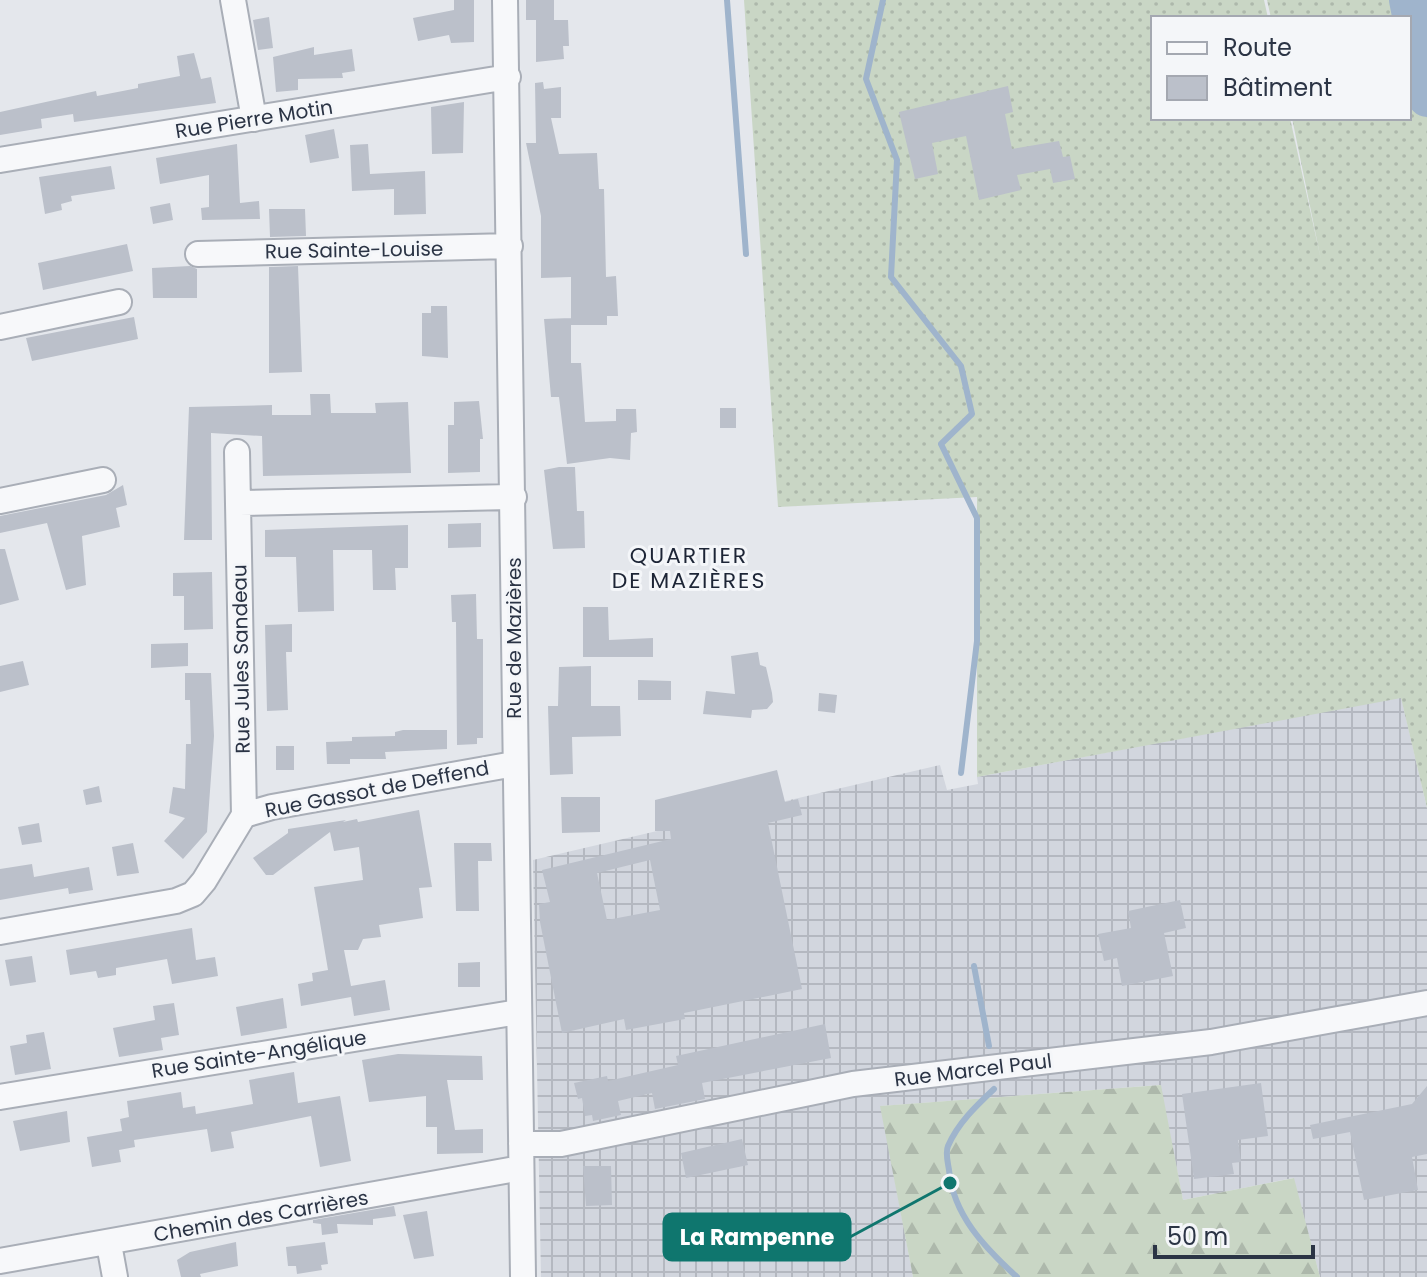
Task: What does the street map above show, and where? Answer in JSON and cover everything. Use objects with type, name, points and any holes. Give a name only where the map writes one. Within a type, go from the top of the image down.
[{"type":"street","points":[[233,0],[254,119]]},
{"type":"street","name":"Rue de Mazières","points":[[505,0],[523,1277]]},
{"type":"street","name":"Rue Pierre Motin","points":[[0,160],[508,77]]},
{"type":"street","name":"Rue Sainte-Louise","points":[[198,254],[510,246]]},
{"type":"street","points":[[0,327],[119,302]]},
{"type":"street","name":"Rue Jules Sandeau","points":[[237,452],[244,815]]},
{"type":"street","points":[[0,501],[103,480]]},
{"type":"street","points":[[239,503],[514,497]]},
{"type":"street","name":"Rue Gassot de Deffend","points":[[0,932],[176,901],[193,894],[244,815],[272,807],[514,764]]},
{"type":"street","name":"Rue Marcel Paul","points":[[521,1156],[561,1144],[853,1084],[1211,1042],[1427,1003]]},
{"type":"street","name":"Rue Sainte-Angélique","points":[[0,1097],[518,1012]]},
{"type":"street","name":"Chemin des Carrières","points":[[0,1261],[109,1244],[521,1156]]},
{"type":"street","points":[[109,1244],[115,1277]]},
{"type":"shaded area","points":[[1401,697],[1427,808],[1427,1277],[1320,1277],[1293,1178],[1183,1200],[1160,1085],[881,1106],[913,1277],[541,1277],[533,860],[940,765],[947,790],[978,784],[977,777]]},
{"type":"green space","points":[[744,0],[1264,0],[1268,16],[1151,16],[1151,120],[1290,120],[1321,260],[1292,120],[1411,120],[1411,16],[1271,16],[1267,0],[1427,0],[1427,808],[1401,698],[977,777],[977,497],[778,507]]},
{"type":"green space","points":[[1161,1085],[1183,1200],[1294,1178],[1320,1277],[913,1277],[880,1106]]},
{"type":"building","points":[[454,0],[474,0],[474,42],[451,43],[449,35],[418,41],[413,18],[454,10]]},
{"type":"building","points":[[526,0],[554,0],[554,20],[568,20],[569,46],[563,46],[564,59],[536,62],[536,20],[526,20]]},
{"type":"building","points":[[269,17],[273,48],[258,50],[253,20]]},
{"type":"building","points":[[314,47],[314,55],[352,49],[355,71],[342,73],[343,78],[298,79],[298,90],[276,92],[273,57]]},
{"type":"building","points":[[194,53],[201,79],[211,77],[216,103],[74,122],[73,114],[41,119],[42,128],[0,135],[0,112],[96,91],[97,96],[138,88],[138,84],[180,76],[177,56]]},
{"type":"building","points":[[543,82],[544,89],[561,87],[561,118],[551,118],[559,154],[597,153],[599,189],[604,189],[606,277],[616,276],[618,316],[607,316],[607,325],[571,325],[571,277],[541,278],[541,216],[526,143],[536,143],[535,83]]},
{"type":"building","points":[[1008,86],[1013,112],[1005,114],[1012,149],[1059,141],[1063,157],[1070,156],[1075,179],[1053,183],[1050,169],[1017,175],[1021,190],[979,200],[966,136],[932,143],[938,174],[915,179],[899,112]]},
{"type":"building","points":[[464,102],[463,153],[432,154],[431,107]]},
{"type":"building","points":[[334,129],[339,158],[310,163],[305,135]]},
{"type":"building","points":[[237,144],[240,203],[259,201],[260,219],[202,220],[201,208],[209,207],[209,175],[160,184],[156,158]]},
{"type":"building","points":[[368,144],[370,174],[425,171],[426,214],[394,215],[394,189],[352,191],[350,145]]},
{"type":"building","points":[[111,166],[115,189],[71,196],[72,201],[61,204],[62,210],[45,214],[39,177]]},
{"type":"building","points":[[170,203],[173,220],[153,224],[150,207]]},
{"type":"building","points":[[269,209],[305,209],[306,236],[270,237]]},
{"type":"building","points":[[127,244],[133,271],[43,290],[38,263]]},
{"type":"building","points":[[190,266],[197,269],[197,298],[153,298],[152,268]]},
{"type":"building","points":[[298,266],[302,372],[269,373],[269,267]]},
{"type":"building","points":[[431,306],[447,306],[448,358],[422,356],[422,313],[431,313]]},
{"type":"building","points":[[134,317],[138,339],[32,361],[26,338]]},
{"type":"building","points":[[571,318],[571,363],[581,363],[585,422],[616,421],[616,409],[636,409],[637,432],[631,433],[630,460],[610,458],[567,464],[559,397],[551,397],[544,319]]},
{"type":"building","points":[[310,394],[330,394],[331,413],[376,413],[375,403],[408,402],[411,473],[263,476],[262,436],[211,433],[212,540],[184,540],[189,407],[272,405],[272,415],[311,415]]},
{"type":"building","points":[[479,401],[483,439],[480,439],[480,472],[448,473],[448,425],[454,425],[454,402]]},
{"type":"building","points":[[720,408],[736,408],[736,428],[720,428]]},
{"type":"building","points":[[575,467],[577,511],[584,511],[585,548],[553,549],[544,470]]},
{"type":"building","points":[[123,485],[127,505],[116,508],[120,527],[82,536],[86,585],[66,590],[47,523],[0,533],[0,516],[106,495]]},
{"type":"building","points":[[481,523],[481,547],[448,548],[448,524]]},
{"type":"building","points":[[408,525],[408,568],[395,568],[396,590],[373,590],[372,550],[333,550],[334,611],[298,612],[296,557],[265,557],[265,530]]},
{"type":"building","points":[[0,549],[5,549],[19,600],[0,605]]},
{"type":"building","points":[[212,572],[213,629],[184,630],[184,596],[173,596],[173,573]]},
{"type":"building","points":[[476,594],[477,639],[483,639],[483,738],[477,738],[477,744],[457,745],[456,622],[452,622],[451,595]]},
{"type":"building","points":[[583,607],[608,607],[609,640],[653,638],[653,657],[583,657]]},
{"type":"building","points":[[292,624],[292,652],[286,652],[288,710],[267,711],[265,625]]},
{"type":"building","points":[[188,643],[188,666],[151,668],[151,644]]},
{"type":"building","points":[[758,652],[760,665],[766,667],[772,693],[773,702],[767,709],[752,710],[751,718],[703,714],[706,691],[735,694],[731,656]]},
{"type":"building","points":[[23,661],[29,685],[0,692],[0,666]]},
{"type":"building","points":[[591,666],[591,706],[620,706],[621,736],[572,737],[573,774],[550,775],[548,706],[558,706],[559,667]]},
{"type":"building","points":[[185,673],[211,673],[214,736],[207,832],[183,859],[164,841],[185,818],[169,813],[173,787],[185,789],[186,744],[191,744],[190,700],[185,700]]},
{"type":"building","points":[[638,680],[671,681],[671,700],[638,700]]},
{"type":"building","points":[[819,693],[837,695],[835,713],[818,711]]},
{"type":"building","points":[[447,730],[447,749],[385,752],[386,759],[350,759],[350,764],[327,764],[326,742],[352,741],[352,737],[395,736],[395,732]]},
{"type":"building","points":[[276,746],[294,746],[294,770],[276,770]]},
{"type":"building","points":[[777,770],[785,802],[798,799],[802,815],[768,823],[802,989],[684,1013],[685,1019],[626,1030],[624,1019],[562,1033],[540,922],[539,904],[550,902],[542,870],[671,839],[670,831],[655,831],[655,800]],"holes":[[[650,860],[660,910],[607,920],[597,873]]]},
{"type":"building","points":[[99,786],[102,802],[86,805],[83,790]]},
{"type":"building","points":[[561,797],[600,797],[600,832],[562,833]]},
{"type":"building","points":[[419,810],[432,887],[419,888],[423,918],[379,925],[381,937],[363,939],[358,950],[344,950],[351,986],[385,980],[390,1010],[354,1016],[351,997],[301,1006],[298,984],[313,981],[312,973],[328,970],[314,887],[363,880],[359,847],[334,851],[330,832],[273,875],[266,875],[253,858],[288,833],[288,829],[346,820],[343,822],[357,819],[358,822]]},
{"type":"building","points":[[39,823],[42,842],[22,845],[18,827]]},
{"type":"building","points":[[133,843],[139,873],[117,876],[112,847]]},
{"type":"building","points":[[454,843],[491,843],[492,861],[478,861],[479,911],[456,911]]},
{"type":"building","points":[[32,864],[34,877],[89,867],[93,890],[69,894],[68,888],[0,900],[0,869]]},
{"type":"building","points":[[1180,900],[1186,928],[1164,933],[1173,976],[1122,986],[1117,958],[1104,961],[1098,934],[1131,928],[1128,911]]},
{"type":"building","points":[[192,928],[196,960],[215,957],[218,976],[172,984],[167,959],[116,968],[116,975],[98,978],[96,971],[70,975],[66,950]]},
{"type":"building","points":[[32,956],[36,982],[10,986],[5,960]]},
{"type":"building","points":[[480,962],[480,987],[458,987],[458,963]]},
{"type":"building","points":[[283,998],[287,1028],[241,1036],[236,1007]]},
{"type":"building","points":[[174,1003],[179,1035],[161,1038],[163,1050],[119,1057],[113,1028],[155,1020],[153,1006]]},
{"type":"building","points":[[825,1024],[831,1058],[702,1083],[705,1099],[655,1109],[652,1093],[618,1101],[621,1115],[593,1121],[592,1115],[585,1116],[582,1098],[578,1099],[574,1083],[607,1076],[608,1081],[678,1065],[676,1056]]},
{"type":"building","points":[[44,1032],[51,1069],[15,1075],[10,1046],[27,1043],[26,1035]]},
{"type":"building","points":[[398,1054],[482,1056],[483,1080],[447,1080],[455,1130],[483,1129],[483,1153],[437,1154],[437,1127],[426,1127],[426,1096],[369,1102],[362,1060]]},
{"type":"building","points":[[294,1072],[298,1103],[340,1096],[351,1161],[320,1167],[311,1116],[231,1132],[234,1148],[211,1152],[207,1129],[134,1140],[135,1147],[119,1150],[121,1162],[92,1167],[87,1137],[122,1131],[120,1119],[129,1117],[127,1101],[181,1092],[183,1108],[195,1106],[196,1114],[253,1104],[249,1080]]},
{"type":"building","points":[[1261,1083],[1268,1136],[1238,1140],[1241,1162],[1232,1163],[1234,1174],[1194,1179],[1182,1094]]},
{"type":"building","points":[[1427,1086],[1427,1154],[1412,1157],[1418,1190],[1364,1200],[1350,1132],[1313,1139],[1310,1125],[1412,1104]]},
{"type":"building","points":[[67,1111],[70,1142],[20,1151],[13,1121]]},
{"type":"building","points":[[742,1139],[748,1165],[686,1178],[681,1153]]},
{"type":"building","points":[[583,1166],[611,1166],[612,1205],[586,1206]]},
{"type":"building","points":[[394,1206],[396,1216],[373,1219],[373,1225],[337,1224],[338,1233],[322,1235],[321,1224],[313,1223],[313,1220]]},
{"type":"building","points":[[427,1211],[434,1256],[414,1259],[403,1215]]},
{"type":"building","points":[[236,1242],[238,1266],[200,1274],[201,1277],[181,1277],[177,1260],[190,1252]]},
{"type":"building","points":[[325,1242],[328,1264],[321,1265],[322,1270],[297,1274],[296,1266],[288,1266],[286,1247]]},
{"type":"waterway","points":[[727,0],[746,254]]},
{"type":"waterway","points":[[883,0],[866,79],[897,160],[891,277],[961,366],[972,414],[941,444],[977,518],[977,641],[961,773]]},
{"type":"waterway","points":[[1408,0],[1427,98]]},
{"type":"waterway","points":[[974,966],[989,1046]]},
{"type":"waterway","points":[[994,1089],[957,1130],[948,1146],[947,1158],[957,1202],[972,1230],[1017,1277]]},
{"type":"place","name":"La Rampenne","points":[[950,1183]]},
{"type":"district","name":"QUARTIER DE MAZIÈRES","points":[[689,568]]}]
